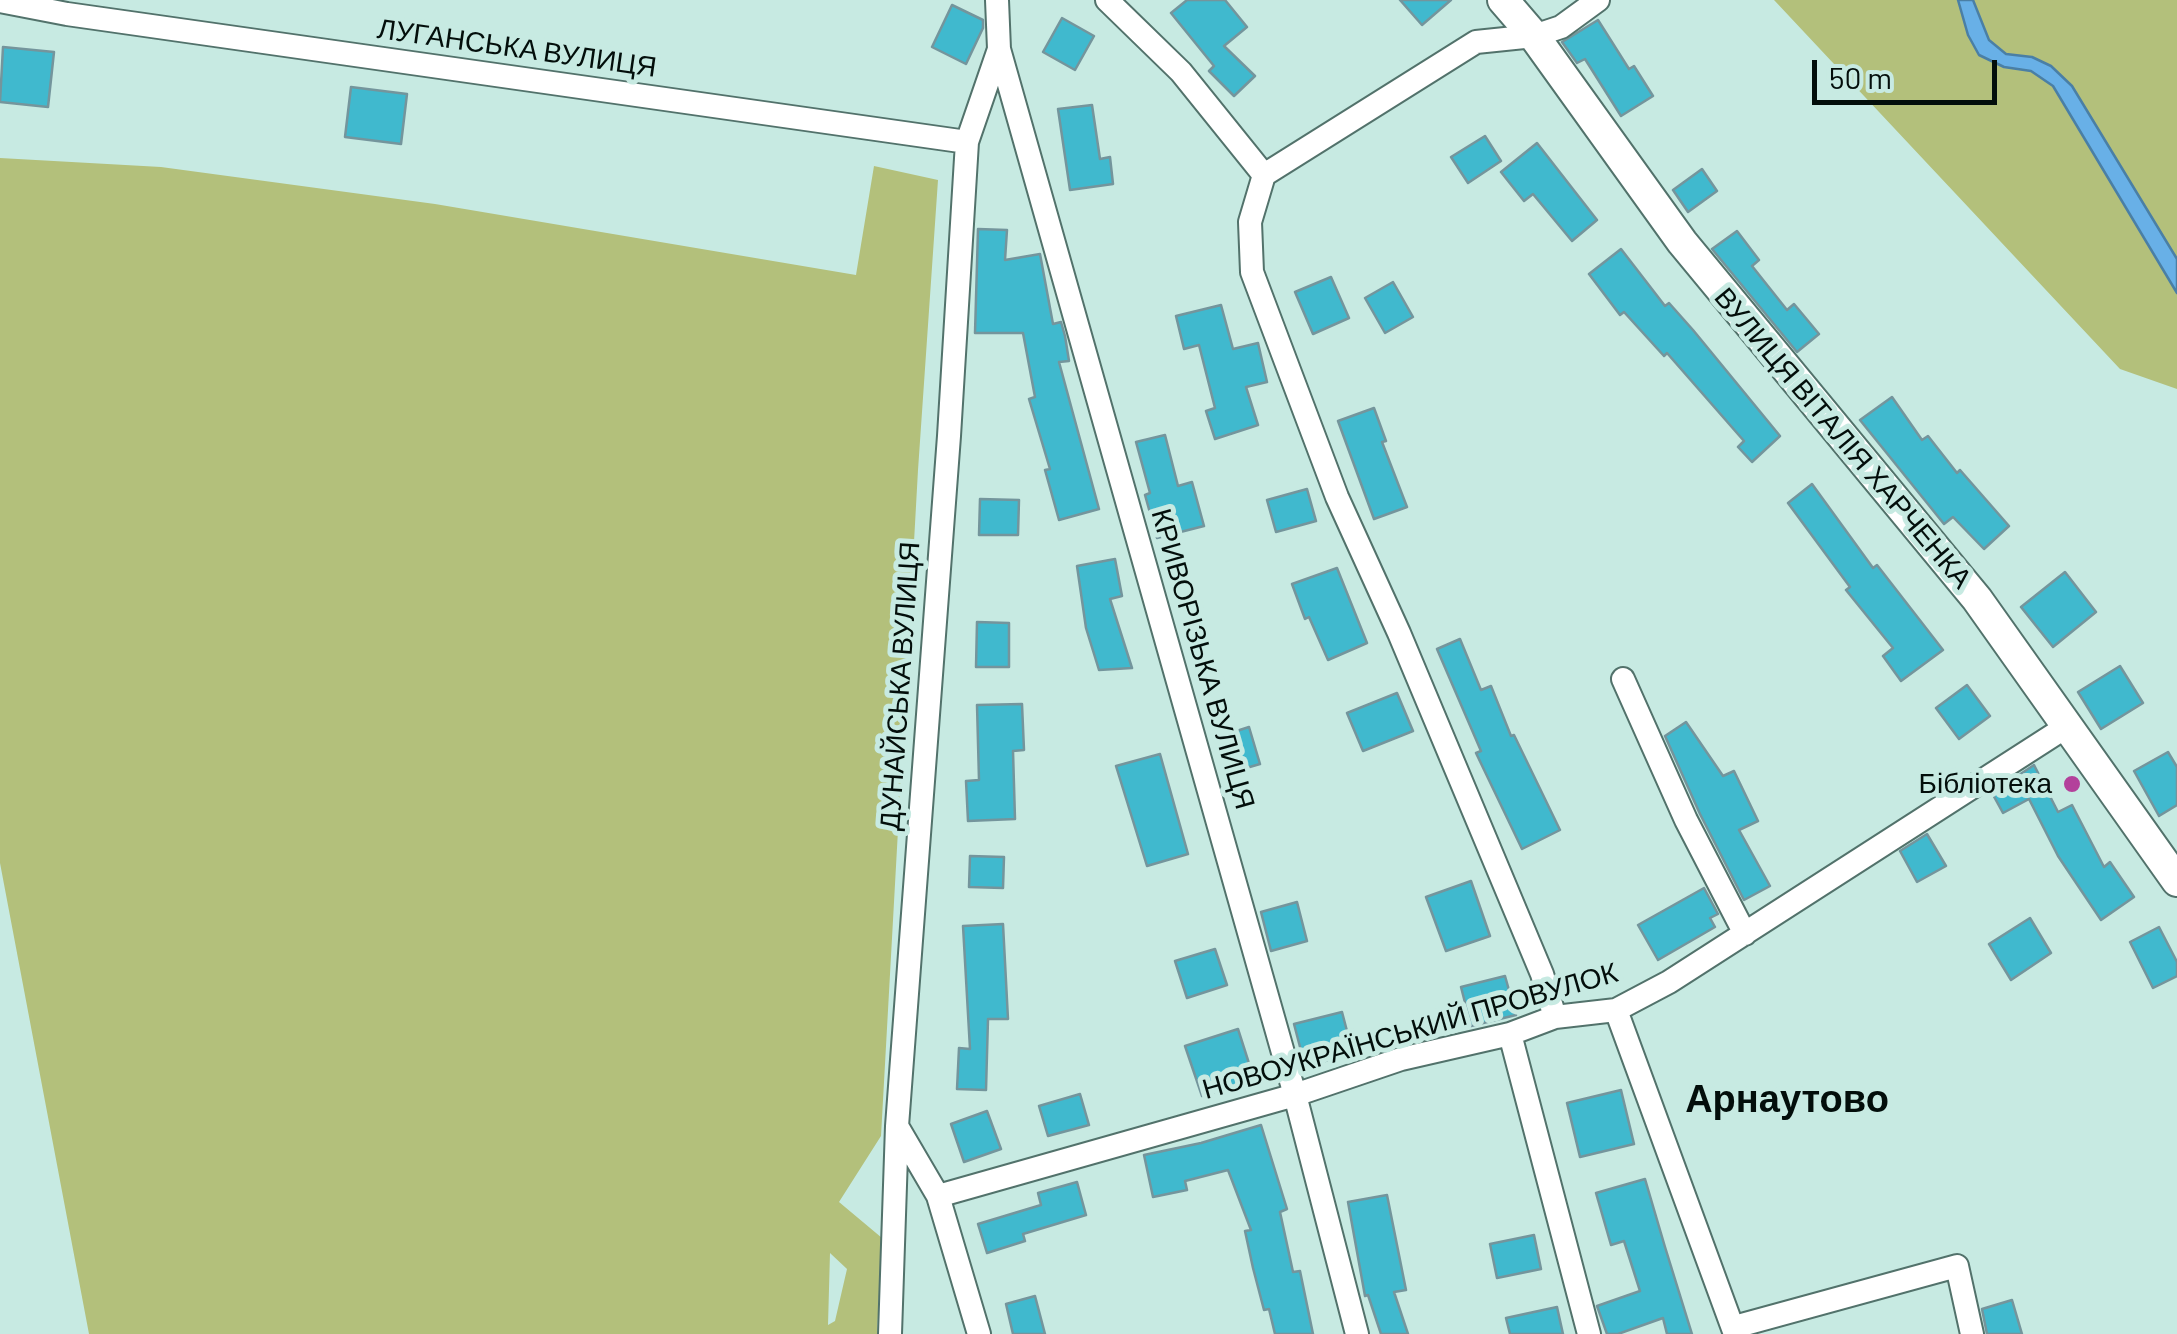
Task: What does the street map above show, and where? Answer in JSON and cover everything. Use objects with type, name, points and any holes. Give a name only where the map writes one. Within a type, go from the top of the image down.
[{"type":"street","name":"КРИВОРІЗЬКА ВУЛИЦЯ","points":[[997,0],[999,48],[1294,1095],[1357,1334]]},
{"type":"street","points":[[1108,0],[1181,72],[1264,174]]},
{"type":"street","name":"ВУЛИЦЯ ВІТАЛІЯ ХАРЧЕНКА","points":[[1502,0],[1534,36],[1682,242],[1977,599],[2177,881]]},
{"type":"street","points":[[1555,1018],[1527,938],[1337,497],[1252,272],[1250,222],[1264,174],[1476,42],[1534,36],[1561,27],[1598,0]]},
{"type":"street","name":"ЛУГАНСЬКА ВУЛИЦЯ","points":[[0,1],[68,14],[968,142]]},
{"type":"street","name":"ДУНАЙСЬКА ВУЛИЦЯ","points":[[890,1334],[897,1126],[968,142],[999,48]]},
{"type":"street","points":[[1624,679],[1686,820],[1745,934]]},
{"type":"street","name":"НОВОУКРАЇНСЬКИЙ ПРОВУЛОК","points":[[938,1196],[1294,1095],[1401,1059],[1510,1034],[1555,1018],[1616,1010],[1669,982],[2069,725]]},
{"type":"street","points":[[1616,1010],[1734,1331],[1957,1266],[1972,1334]]},
{"type":"street","points":[[1510,1034],[1589,1334]]},
{"type":"street","points":[[897,1126],[938,1196],[979,1334]]},
{"type":"green space","points":[[1774,0],[1958,0],[1968,35],[2004,67],[2031,71],[2053,86],[2177,293],[2177,389],[2120,369]]},
{"type":"green space","points":[[1973,0],[2177,0],[2177,259],[2072,86],[2032,57],[2006,54],[1989,40]]},
{"type":"green space","points":[[0,158],[161,167],[435,204],[856,275],[874,166],[938,180],[881,1136],[839,1202],[882,1238],[877,1334],[89,1334],[0,863]],"holes":[[[830,1253],[847,1269],[835,1321],[828,1325]]]},
{"type":"water","points":[[1958,0],[1973,0],[1989,40],[2006,54],[2032,57],[2051,66],[2072,86],[2177,259],[2177,293],[2053,86],[2031,71],[2004,67],[1979,55],[1968,35]]},
{"type":"building","points":[[1187,0],[1225,0],[1247,27],[1224,46],[1255,76],[1234,96],[1209,71],[1214,66],[1171,13]]},
{"type":"building","points":[[1400,0],[1451,0],[1422,25]]},
{"type":"building","points":[[952,5],[983,20],[966,64],[932,47]]},
{"type":"building","points":[[1062,18],[1094,36],[1075,70],[1043,52]]},
{"type":"building","points":[[1598,20],[1629,69],[1634,66],[1653,96],[1621,116],[1585,59],[1577,63],[1562,42]]},
{"type":"building","points":[[3,47],[54,52],[48,107],[0,102]]},
{"type":"building","points":[[351,87],[407,94],[401,144],[345,137]]},
{"type":"building","points":[[1092,105],[1100,159],[1110,157],[1113,184],[1070,190],[1058,109]]},
{"type":"building","points":[[1485,136],[1501,161],[1468,183],[1451,157]]},
{"type":"building","points":[[1537,143],[1597,220],[1572,241],[1533,194],[1524,201],[1501,172]]},
{"type":"building","points":[[1702,169],[1717,191],[1688,212],[1673,190]]},
{"type":"building","points":[[978,229],[1007,230],[1005,260],[1040,254],[1053,324],[1061,322],[1065,336],[1069,361],[1059,362],[1099,509],[1059,520],[1045,470],[1050,469],[1029,399],[1035,397],[1023,333],[975,333]]},
{"type":"building","points":[[1737,231],[1759,260],[1752,266],[1787,310],[1794,304],[1819,334],[1797,352],[1712,249]]},
{"type":"building","points":[[1621,249],[1665,306],[1669,303],[1693,330],[1780,436],[1752,462],[1738,447],[1744,441],[1667,353],[1664,356],[1624,312],[1620,315],[1589,274]]},
{"type":"building","points":[[1331,277],[1349,318],[1313,334],[1295,292]]},
{"type":"building","points":[[1393,282],[1413,317],[1385,333],[1365,298]]},
{"type":"building","points":[[1221,305],[1233,349],[1258,343],[1267,382],[1246,387],[1258,425],[1215,439],[1206,411],[1215,408],[1199,345],[1184,349],[1176,316]]},
{"type":"building","points":[[1892,397],[1922,440],[1928,436],[1957,473],[1960,470],[2009,526],[1984,549],[1953,517],[1944,524],[1860,420]]},
{"type":"building","points":[[1374,408],[1386,441],[1382,442],[1407,507],[1374,519],[1338,421]]},
{"type":"building","points":[[1165,435],[1178,486],[1192,482],[1204,526],[1157,538],[1136,442]]},
{"type":"building","points":[[1812,484],[1873,568],[1877,565],[1943,650],[1901,681],[1883,656],[1893,648],[1846,590],[1850,587],[1788,503]]},
{"type":"building","points":[[1307,489],[1316,521],[1276,532],[1267,500]]},
{"type":"building","points":[[980,499],[1019,500],[1018,535],[979,535]]},
{"type":"building","points":[[1115,559],[1122,596],[1110,599],[1132,668],[1099,670],[1086,628],[1077,566]]},
{"type":"building","points":[[1337,568],[1367,643],[1328,660],[1309,617],[1305,619],[1292,584]]},
{"type":"building","points":[[2065,572],[2096,612],[2053,647],[2021,607]]},
{"type":"building","points":[[977,622],[1009,623],[1009,667],[976,667]]},
{"type":"building","points":[[1460,639],[1481,690],[1491,686],[1511,736],[1514,735],[1560,830],[1522,849],[1476,753],[1481,751],[1437,649]]},
{"type":"building","points":[[2120,666],[2143,703],[2101,729],[2078,692]]},
{"type":"building","points":[[1967,685],[1990,716],[1959,739],[1936,708]]},
{"type":"building","points":[[1397,693],[1413,731],[1363,751],[1347,713]]},
{"type":"building","points":[[1022,704],[1024,750],[1013,751],[1015,819],[968,821],[966,781],[979,780],[977,705]]},
{"type":"building","points":[[1686,722],[1723,776],[1734,771],[1758,821],[1739,830],[1770,886],[1744,900],[1665,736]]},
{"type":"building","points":[[1249,727],[1260,764],[1229,773],[1218,737]]},
{"type":"building","points":[[2168,752],[2177,767],[2177,805],[2159,816],[2134,771]]},
{"type":"building","points":[[1160,754],[1188,854],[1147,866],[1116,766]]},
{"type":"building","points":[[2034,765],[2058,812],[2072,805],[2104,867],[2110,862],[2134,897],[2101,920],[2058,856],[2029,799],[2003,813],[1992,793]]},
{"type":"building","points":[[1927,834],[1946,866],[1917,882],[1900,851]]},
{"type":"building","points":[[970,856],[1004,857],[1003,888],[969,887]]},
{"type":"building","points":[[1471,881],[1490,936],[1446,951],[1426,897]]},
{"type":"building","points":[[1704,888],[1718,914],[1710,918],[1715,927],[1658,960],[1638,925]]},
{"type":"building","points":[[1297,902],[1307,941],[1271,951],[1261,912]]},
{"type":"building","points":[[2030,918],[2051,953],[2011,980],[1989,944]]},
{"type":"building","points":[[1003,924],[1008,1019],[988,1019],[986,1090],[957,1089],[959,1048],[970,1049],[963,926]]},
{"type":"building","points":[[2159,927],[2177,962],[2177,976],[2153,988],[2130,942]]},
{"type":"building","points":[[1215,949],[1227,985],[1187,998],[1175,961]]},
{"type":"building","points":[[1505,976],[1516,1015],[1471,1026],[1461,987]]},
{"type":"building","points":[[1342,1012],[1353,1054],[1305,1066],[1294,1024]]},
{"type":"building","points":[[1238,1029],[1254,1079],[1202,1096],[1185,1046]]},
{"type":"building","points":[[1621,1090],[1634,1144],[1580,1157],[1567,1103]]},
{"type":"building","points":[[1080,1094],[1089,1125],[1048,1136],[1039,1106]]},
{"type":"building","points":[[987,1111],[1001,1149],[964,1162],[951,1124]]},
{"type":"building","points":[[1261,1125],[1287,1209],[1280,1212],[1293,1272],[1300,1271],[1313,1334],[1275,1334],[1253,1268],[1245,1231],[1251,1230],[1228,1170],[1185,1181],[1187,1190],[1153,1197],[1144,1155]]},
{"type":"building","points":[[1645,1179],[1692,1334],[1667,1334],[1663,1318],[1618,1334],[1607,1334],[1597,1306],[1640,1291],[1624,1241],[1611,1245],[1596,1193]]},
{"type":"building","points":[[1077,1182],[1086,1215],[1023,1234],[1025,1241],[987,1253],[978,1224],[1041,1205],[1038,1193]]},
{"type":"building","points":[[1387,1195],[1406,1290],[1394,1292],[1408,1334],[1381,1334],[1368,1295],[1365,1296],[1348,1202]]},
{"type":"building","points":[[1534,1235],[1541,1269],[1497,1278],[1490,1244]]},
{"type":"building","points":[[1035,1296],[1045,1334],[1013,1334],[1006,1304]]},
{"type":"building","points":[[2012,1300],[2022,1334],[1987,1334],[1982,1309]]},
{"type":"building","points":[[1557,1307],[1563,1334],[1510,1334],[1506,1318]]},
{"type":"place","name":"Бібліотека","points":[[2072,784]]},
{"type":"district","name":"Арнаутово","points":[[1787,1099]]}]
